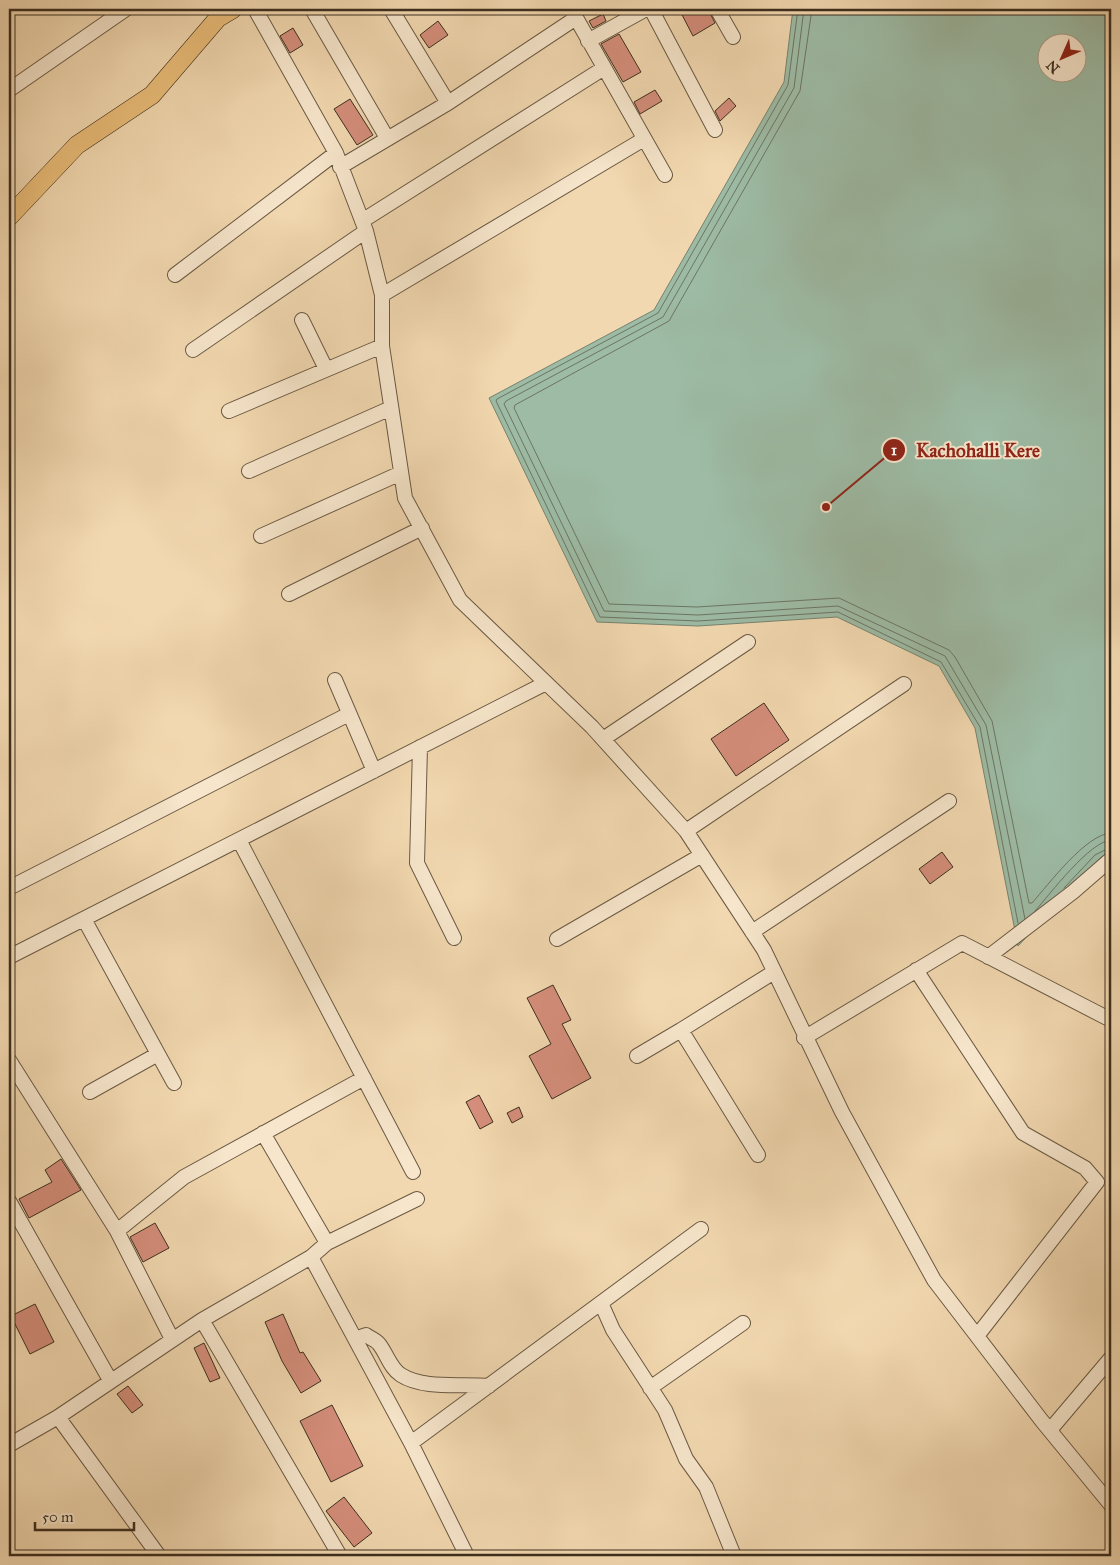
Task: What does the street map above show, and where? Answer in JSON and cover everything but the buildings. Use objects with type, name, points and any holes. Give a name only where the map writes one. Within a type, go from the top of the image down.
[{"type":"main road","points":[[9,217],[77,145],[152,95],[218,18],[233,9]]},
{"type":"street","points":[[9,90],[126,9]]},
{"type":"street","points":[[255,9],[338,160],[364,226],[382,295],[382,346],[405,498],[460,600],[603,739],[686,831],[752,932],[774,972],[804,1038],[842,1112],[934,1280],[1050,1430],[1111,1505]]},
{"type":"street","points":[[312,9],[387,138]]},
{"type":"street","points":[[391,9],[448,103]]},
{"type":"street","points":[[588,41],[646,9]]},
{"type":"street","points":[[651,9],[715,130]]},
{"type":"street","points":[[717,9],[733,37]]},
{"type":"street","points":[[175,275],[338,160],[387,138],[448,103],[573,14],[665,175]]},
{"type":"street","points":[[194,350],[364,226],[604,68]]},
{"type":"street","points":[[382,295],[644,139]]},
{"type":"street","points":[[302,320],[326,369]]},
{"type":"street","points":[[229,411],[382,346]]},
{"type":"street","points":[[249,471],[392,408]]},
{"type":"street","points":[[261,536],[402,473]]},
{"type":"street","points":[[289,594],[422,528]]},
{"type":"street","points":[[603,739],[748,642]]},
{"type":"street","points":[[335,680],[374,771]]},
{"type":"street","points":[[9,957],[546,683]]},
{"type":"street","points":[[686,831],[904,684]]},
{"type":"street","points":[[9,888],[349,714]]},
{"type":"street","points":[[420,747],[417,863],[454,938]]},
{"type":"street","points":[[752,932],[949,801]]},
{"type":"street","points":[[239,840],[413,1172]]},
{"type":"street","points":[[557,940],[702,855]]},
{"type":"street","points":[[988,957],[1073,892],[1111,859]]},
{"type":"street","points":[[84,919],[174,1083]]},
{"type":"street","points":[[804,1038],[962,943],[1111,1020]]},
{"type":"street","points":[[916,970],[1023,1134],[1085,1168],[1097,1182],[977,1336]]},
{"type":"street","points":[[637,1056],[774,972]]},
{"type":"street","points":[[681,1030],[758,1155]]},
{"type":"street","points":[[90,1092],[158,1054]]},
{"type":"street","points":[[9,1060],[117,1231],[172,1340]]},
{"type":"street","points":[[117,1231],[184,1177],[364,1078]]},
{"type":"street","points":[[263,1133],[327,1243]]},
{"type":"street","points":[[9,1445],[58,1417],[110,1380],[202,1320],[311,1257],[327,1243],[417,1199]]},
{"type":"street","points":[[9,1201],[110,1380]]},
{"type":"street","points":[[412,1443],[700,1229]]},
{"type":"street","points":[[311,1257],[412,1443],[467,1556]]},
{"type":"street","points":[[601,1303],[614,1330],[665,1410],[686,1459],[706,1488],[734,1556]]},
{"type":"street","points":[[202,1320],[340,1556]]},
{"type":"street","points":[[650,1388],[743,1323]]},
{"type":"street","points":[[355,1339],[366,1335],[378,1343],[388,1362],[401,1375],[439,1384],[489,1386]]},
{"type":"street","points":[[1050,1430],[1111,1358]]},
{"type":"street","points":[[58,1417],[159,1556]]},
{"type":"water","points":[[793,9],[1111,9],[1111,850],[1099,859],[1018,946],[975,728],[939,666],[837,617],[698,626],[597,622],[489,398],[654,310],[784,82]]},
{"type":"place","name":"Kachohalli Kere","points":[[826,507]]}]
